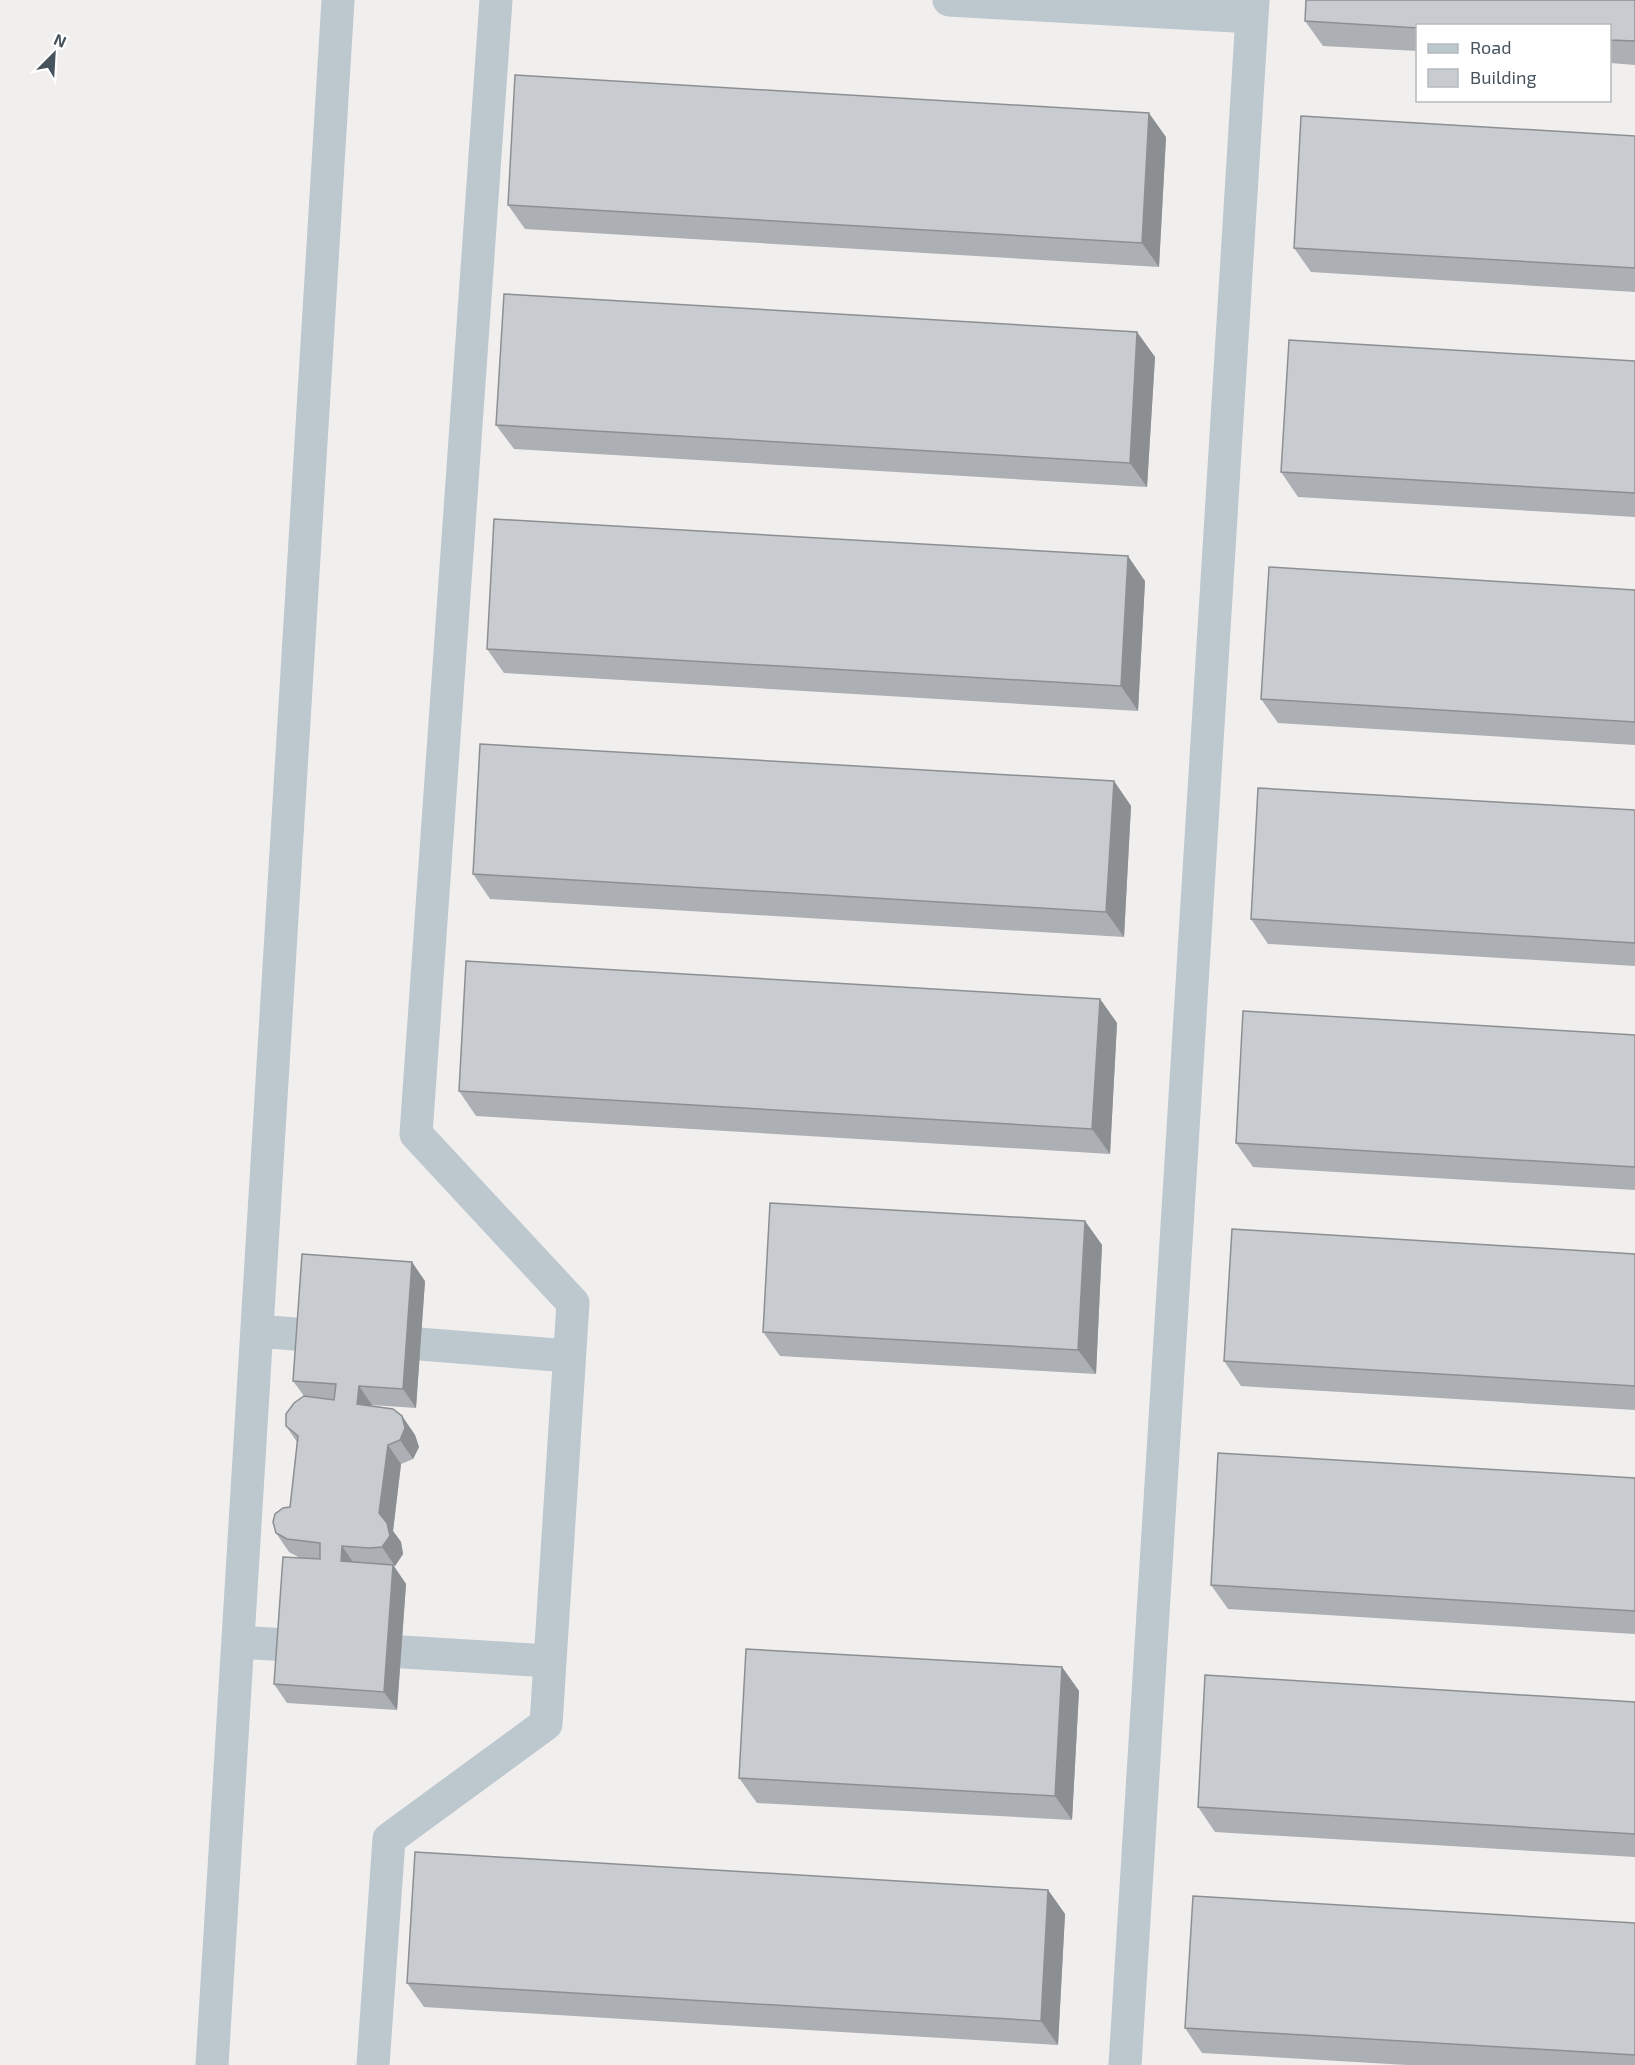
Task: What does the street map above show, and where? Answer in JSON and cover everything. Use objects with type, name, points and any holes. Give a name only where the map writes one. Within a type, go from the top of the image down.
[{"type":"lane","points":[[213,2065],[338,0]]},
{"type":"lane","points":[[373,2065],[389,1839],[546,1724],[573,1303],[416,1134],[496,0]]},
{"type":"lane","points":[[950,0],[1253,8],[1125,2065]]},
{"type":"lane","points":[[257,1331],[569,1356]]},
{"type":"lane","points":[[238,1642],[550,1661]]},
{"type":"building","points":[[1306,0],[1635,0],[1635,41],[1611,40],[1611,24],[1416,24],[1416,28],[1305,21]]},
{"type":"building","points":[[515,75],[1149,113],[1142,243],[508,205]]},
{"type":"building","points":[[1301,116],[1635,136],[1635,268],[1294,248]]},
{"type":"building","points":[[504,294],[1137,332],[1130,463],[496,425]]},
{"type":"building","points":[[1289,340],[1635,361],[1635,493],[1281,472]]},
{"type":"building","points":[[494,519],[1128,556],[1121,686],[487,649]]},
{"type":"building","points":[[1269,567],[1635,590],[1635,722],[1261,699]]},
{"type":"building","points":[[480,744],[1114,781],[1106,912],[473,874]]},
{"type":"building","points":[[1258,788],[1635,810],[1635,943],[1251,919]]},
{"type":"building","points":[[466,961],[1100,999],[1092,1129],[459,1091]]},
{"type":"building","points":[[1243,1011],[1635,1035],[1635,1167],[1236,1143]]},
{"type":"building","points":[[770,1203],[1085,1221],[1078,1350],[763,1332]]},
{"type":"building","points":[[1232,1229],[1635,1254],[1635,1386],[1224,1361]]},
{"type":"building","points":[[302,1254],[412,1262],[403,1389],[359,1386],[357,1404],[393,1409],[402,1416],[405,1428],[400,1440],[388,1445],[379,1513],[387,1523],[390,1536],[382,1547],[342,1546],[341,1561],[393,1565],[384,1692],[274,1684],[283,1557],[320,1559],[320,1543],[287,1539],[276,1533],[273,1522],[275,1514],[283,1508],[290,1507],[298,1436],[286,1426],[286,1414],[294,1403],[304,1396],[334,1400],[336,1384],[293,1381]]},
{"type":"building","points":[[1218,1453],[1635,1478],[1635,1611],[1211,1585]]},
{"type":"building","points":[[746,1649],[1062,1667],[1055,1796],[739,1778]]},
{"type":"building","points":[[1205,1675],[1635,1702],[1635,1834],[1198,1807]]},
{"type":"building","points":[[415,1852],[1048,1890],[1041,2021],[407,1983]]},
{"type":"building","points":[[1193,1896],[1635,1923],[1635,2055],[1185,2028]]}]
